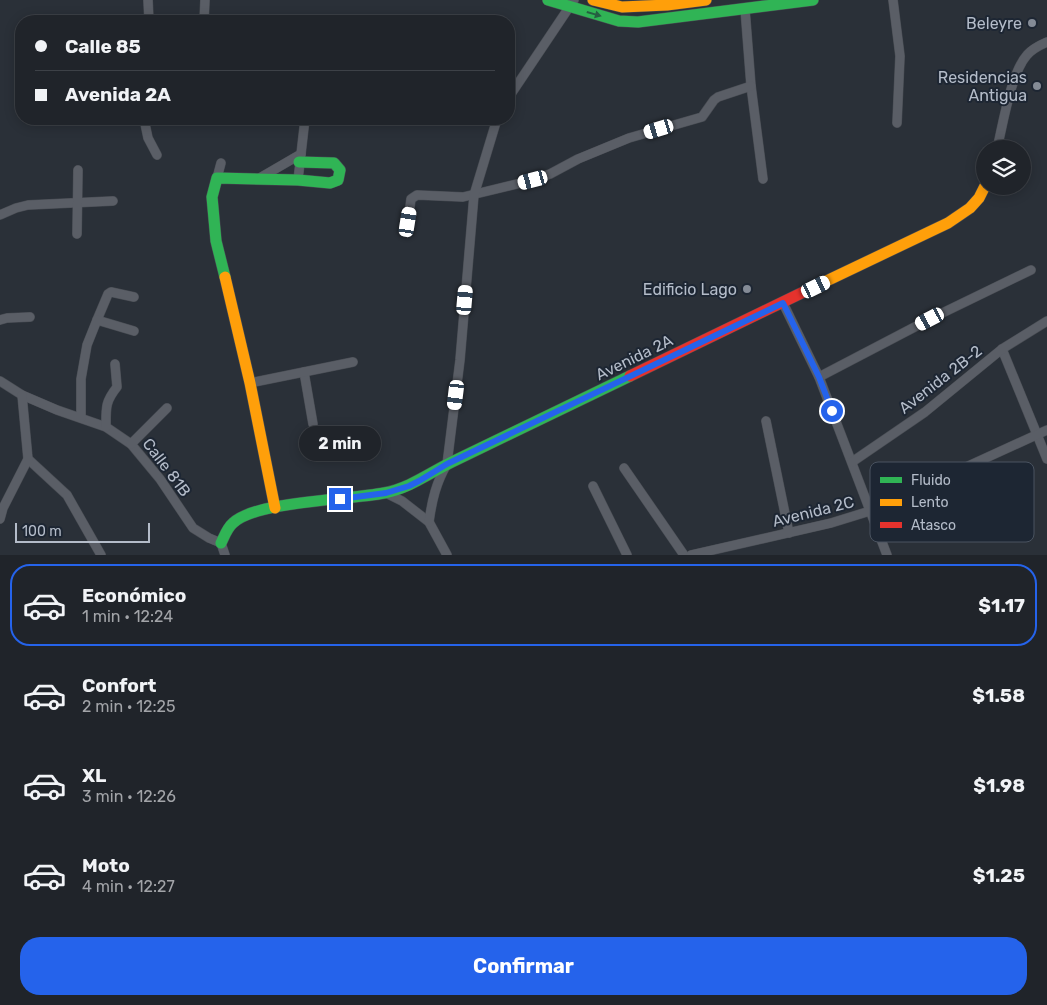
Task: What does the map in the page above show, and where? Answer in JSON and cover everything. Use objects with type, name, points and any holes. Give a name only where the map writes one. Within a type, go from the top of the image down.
[{"type":"street","points":[[148,0],[149,15]]},
{"type":"street","points":[[204,15],[205,0]]},
{"type":"street","points":[[548,0],[573,4],[619,21],[638,22],[813,0]]},
{"type":"street","points":[[593,0],[622,7],[667,5],[706,0]]},
{"type":"street","points":[[893,0],[900,56],[897,123]]},
{"type":"street","points":[[515,88],[573,4]]},
{"type":"street","points":[[745,8],[751,86],[763,179]]},
{"type":"street","points":[[999,140],[1014,81],[1021,65],[1027,55],[1047,42]]},
{"type":"street","points":[[408,222],[411,200],[417,195],[454,198],[474,195],[550,174],[578,159],[629,138],[698,119],[706,114],[714,100],[718,97],[751,86]]},
{"type":"street","points":[[145,125],[148,138],[157,155]]},
{"type":"street","points":[[298,180],[303,125]]},
{"type":"street","points":[[429,522],[434,493],[439,478],[447,464],[460,360],[474,195],[496,125]]},
{"type":"street","points":[[217,178],[298,180],[330,183],[338,180],[340,170],[334,163],[300,158],[258,179]]},
{"type":"street","points":[[221,163],[212,197],[216,241],[250,383],[275,508]]},
{"type":"street","points":[[77,234],[78,170]]},
{"type":"street","name":"Avenida 2A","points":[[221,542],[234,523],[246,515],[275,508],[386,493],[419,481],[447,464],[948,223],[968,211],[977,202],[980,195]]},
{"type":"street","points":[[0,215],[28,205],[113,201]]},
{"type":"street","points":[[819,377],[930,319],[1031,270]]},
{"type":"street","points":[[81,418],[82,379],[87,345],[108,294],[111,292],[134,296]]},
{"type":"street","points":[[783,303],[819,377],[870,511]]},
{"type":"street","points":[[0,320],[30,316]]},
{"type":"street","points":[[97,320],[134,331]]},
{"type":"street","name":"Avenida 2B-2","points":[[852,462],[925,412],[1002,348],[1047,321]]},
{"type":"street","points":[[1002,348],[1036,436],[1047,459]]},
{"type":"street","points":[[250,383],[353,362]]},
{"type":"street","points":[[106,427],[106,408],[109,395],[117,387],[115,364]]},
{"type":"street","points":[[304,372],[314,424]]},
{"type":"street","name":"Calle 81B","points":[[0,381],[22,395],[106,427],[131,444],[160,479],[193,528],[209,538],[221,542]]},
{"type":"street","points":[[0,519],[3,508],[28,459],[22,395]]},
{"type":"street","points":[[131,444],[167,408]]},
{"type":"street","points":[[766,421],[789,533]]},
{"type":"street","name":"Avenida 2C","points":[[978,462],[1047,430]]},
{"type":"street","points":[[28,459],[67,495],[101,555]]},
{"type":"street","points":[[624,468],[684,555]]},
{"type":"street","points":[[594,486],[627,555]]},
{"type":"street","points":[[386,493],[402,501],[429,522],[447,555]]},
{"type":"street","name":"Avenida 2C","points":[[691,555],[831,523],[870,511]]},
{"type":"street","points":[[221,542],[225,555]]},
{"type":"street","points":[[882,542],[887,555]]},
{"type":"traffic: fast","points":[[548,0],[619,21],[638,22],[813,0]]},
{"type":"traffic: fast","points":[[225,277],[216,241],[212,197],[217,178],[298,180],[330,183],[338,180],[340,170],[334,163],[299,162]]},
{"type":"traffic: fast","points":[[221,543],[227,530],[233,523],[261,510],[304,502],[394,491],[630,376]]},
{"type":"traffic: slow","points":[[593,0],[622,7],[667,5],[706,0]]},
{"type":"traffic: slow","points":[[818,285],[948,223],[970,208],[980,195]]},
{"type":"traffic: slow","points":[[225,277],[250,383],[275,508]]},
{"type":"traffic: jam","points":[[630,376],[818,285]]},
{"type":"place","name":"Beleyre","points":[[1032,23]]},
{"type":"place","name":"Residencias Antigua","points":[[1037,86]]},
{"type":"place","name":"Edificio Lago","points":[[747,289]]},
{"type":"route","points":[[340,499],[386,493],[409,486],[447,464],[783,303],[819,377],[832,411]]}]
